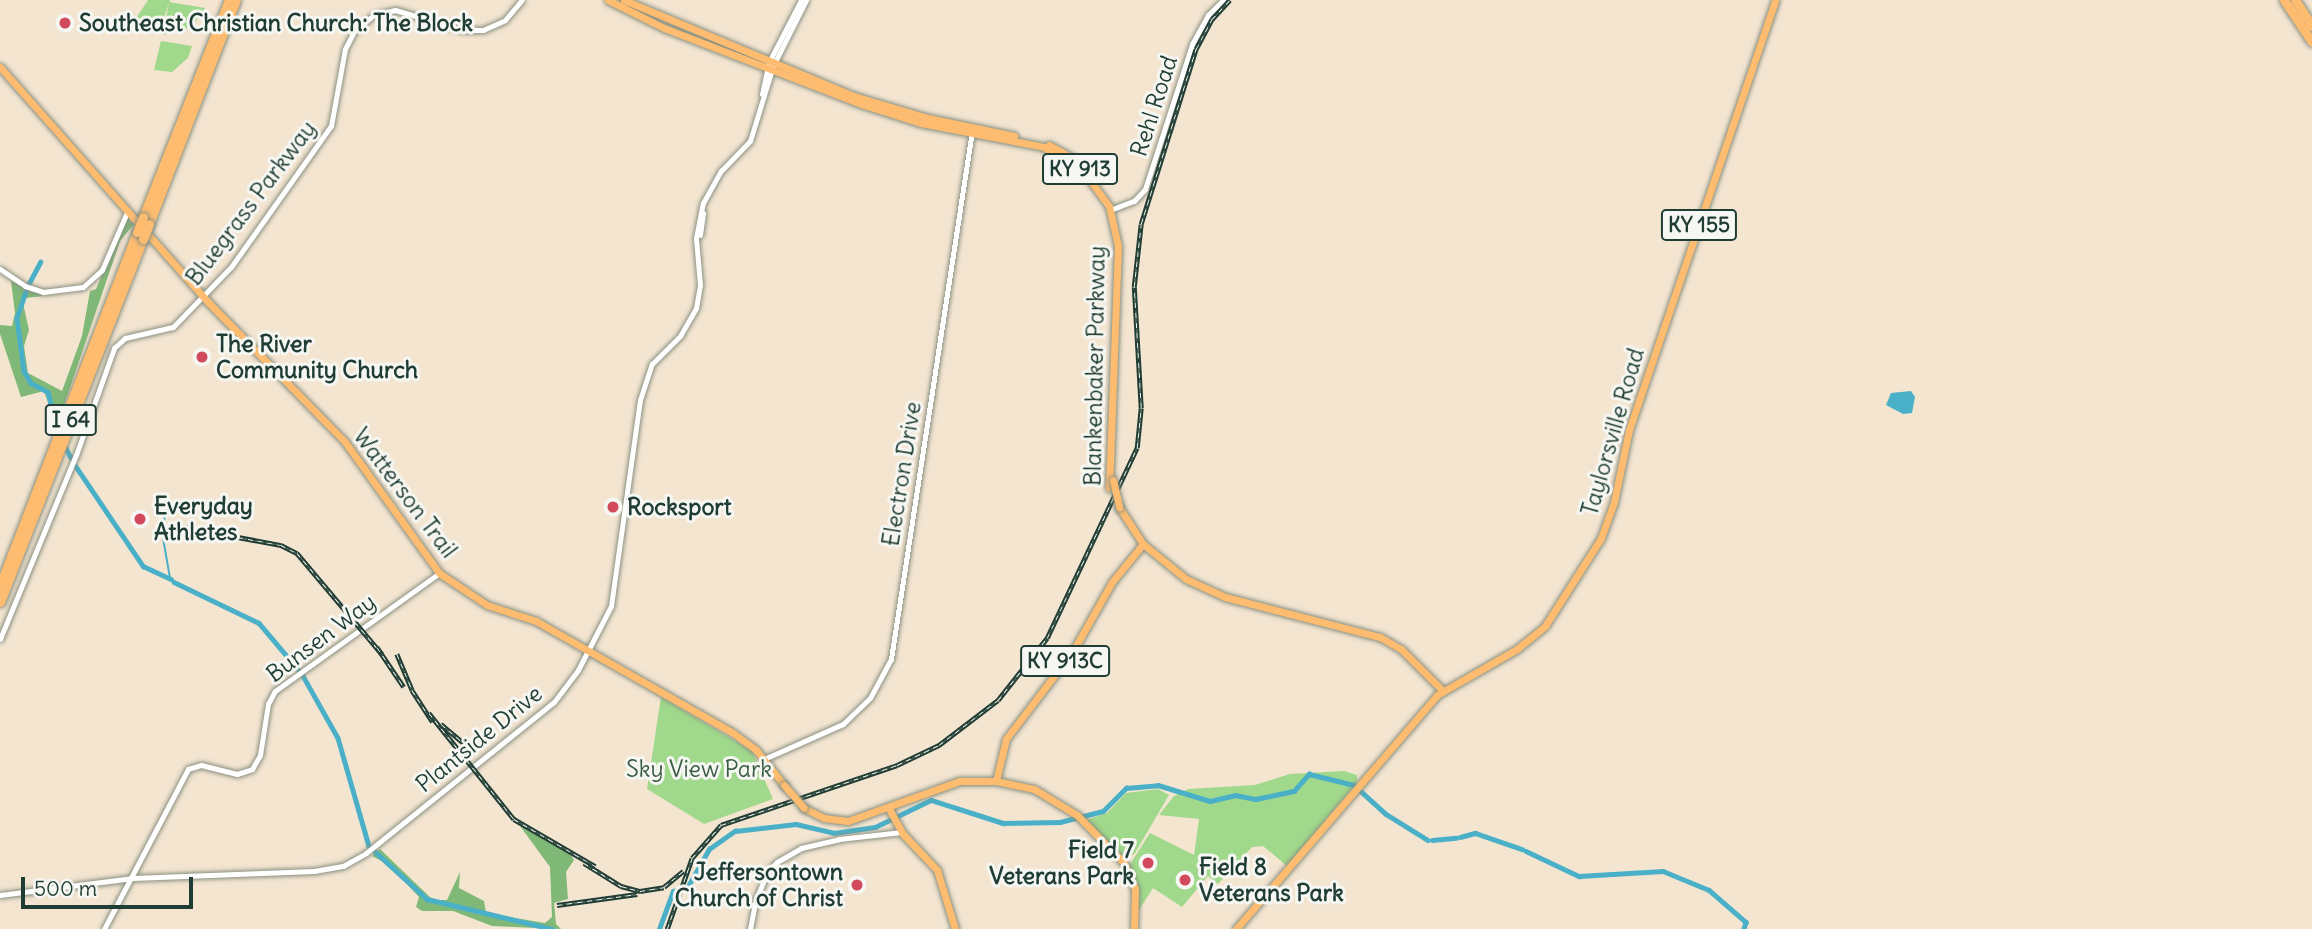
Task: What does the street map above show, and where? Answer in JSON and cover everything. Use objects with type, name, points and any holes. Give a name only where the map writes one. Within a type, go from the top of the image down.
[{"type":"highway","name":"I 64","points":[[146,220],[227,0]]},
{"type":"highway","name":"I 64","points":[[0,585],[236,0]]},
{"type":"highway","points":[[187,124],[242,0]]},
{"type":"highway","points":[[2284,0],[2312,42]]},
{"type":"highway","points":[[2295,0],[2312,26]]},
{"type":"highway","name":"I 64","points":[[0,602],[140,235]]},
{"type":"main road","name":"Blankenbaker Parkway","points":[[608,0],[664,28],[870,101],[972,131],[1057,148],[1089,172],[1112,209],[1118,259],[1111,484],[1118,510],[1142,546],[1176,578],[1215,598],[1385,645],[1442,690]]},
{"type":"main road","name":"Blankenbaker Parkway","points":[[624,0],[770,66]]},
{"type":"main road","name":"Taylorsville Road","points":[[1236,929],[1442,690],[1517,649],[1545,626],[1606,528],[1628,435],[1775,0]]},
{"type":"main road","name":"Watterson Trail","points":[[0,67],[204,297],[345,442],[439,573],[487,605],[536,621],[587,654],[733,733],[764,759],[804,808],[824,818],[848,821],[947,784],[996,780],[1034,789],[1079,818],[1130,874],[1135,897],[1134,929]]},
{"type":"main road","name":"KY 913C","points":[[996,780],[1006,738],[1073,651],[1112,582],[1142,546]]},
{"type":"main road","points":[[888,807],[902,832],[937,869],[955,929]]},
{"type":"street","name":"Bluegrass Parkway","points":[[0,639],[74,460],[114,348],[125,338],[173,327],[231,267],[328,131],[338,103],[345,49],[362,23],[379,13],[400,10],[464,30],[483,30],[505,20],[522,0]]},
{"type":"street","name":"Plantside Drive","points":[[0,895],[129,879],[325,870],[366,853],[547,709],[587,654],[613,597],[641,393],[652,364],[680,336],[696,308],[700,285],[696,249],[699,219],[708,193],[721,171],[750,141],[770,66],[804,0]]},
{"type":"street","name":"Rehl Road","points":[[1112,209],[1136,200],[1145,189],[1192,44],[1208,15],[1223,0]]},
{"type":"street","name":"Electron Drive","points":[[764,759],[844,724],[870,698],[891,659],[972,131]]},
{"type":"street","points":[[0,269],[38,291],[83,287],[100,273],[128,210]]},
{"type":"street","name":"Bunsen Way","points":[[129,879],[188,769],[198,765],[239,774],[252,769],[260,755],[269,700],[277,688],[439,573]]},
{"type":"street","points":[[750,929],[756,899],[768,870],[777,862],[801,848],[839,839],[902,832]]},
{"type":"street","points":[[104,929],[129,879]]},
{"type":"green space","points":[[148,0],[170,0],[159,32],[135,20]]},
{"type":"green space","points":[[169,2],[205,8],[192,27],[163,35]]},
{"type":"green space","points":[[161,41],[192,46],[188,58],[172,72],[154,70]]},
{"type":"green space","points":[[126,218],[134,224],[120,241],[59,420],[46,433],[49,405],[44,391],[21,397],[0,334],[0,325],[12,326],[15,313],[11,281],[43,296],[26,298],[23,303],[29,330],[24,346],[28,373],[62,391],[82,336],[90,291],[96,289]]},
{"type":"green space","name":"Sky View Park","points":[[661,697],[752,751],[773,799],[704,824],[647,789]]},
{"type":"green space","points":[[1344,771],[1357,775],[1357,782],[1287,866],[1263,846],[1252,847],[1218,884],[1208,876],[1182,907],[1153,888],[1137,913],[1129,866],[1150,833],[1194,855],[1199,819],[1159,815],[1174,796],[1188,789],[1255,785],[1290,774]]},
{"type":"green space","points":[[1158,789],[1169,795],[1135,853],[1125,862],[1086,820],[1107,813],[1126,793]]},
{"type":"green space","points":[[520,826],[569,852],[574,860],[566,872],[568,899],[554,903],[556,924],[561,929],[492,926],[453,911],[422,911],[416,907],[419,897],[389,865],[372,856],[380,849],[433,900],[447,900],[460,872],[459,888],[484,901],[486,913],[545,923],[552,917],[550,867]]},
{"type":"water","points":[[1911,391],[1915,397],[1912,413],[1903,414],[1886,405],[1891,393]]},
{"type":"waterway","points":[[28,285],[40,262]]},
{"type":"waterway","points":[[27,289],[17,318],[24,371],[31,383],[48,392],[56,424]]},
{"type":"waterway","points":[[66,448],[71,458]]},
{"type":"waterway","points":[[75,465],[143,566],[171,579]]},
{"type":"waterway","points":[[166,497],[163,538],[170,578]]},
{"type":"waterway","points":[[174,582],[259,623],[298,669]]},
{"type":"waterway","points":[[302,674],[338,738],[369,846],[427,899],[552,929]]},
{"type":"waterway","points":[[659,929],[673,891],[687,888],[709,849],[735,831],[796,824],[834,833],[875,827],[931,800],[1003,823],[1060,822],[1103,811],[1126,788],[1158,785],[1210,801],[1235,795],[1256,799],[1294,791],[1309,774],[1354,785],[1386,814],[1428,840]]},
{"type":"waterway","points":[[1460,837],[1475,833],[1522,849]]},
{"type":"waterway","points":[[1432,840],[1456,838]]},
{"type":"waterway","points":[[1526,851],[1579,876],[1663,871],[1709,890],[1746,922],[1744,929]]},
{"type":"railway","points":[[667,929],[692,858],[721,825],[897,765],[939,745],[998,700],[1047,638],[1137,448],[1141,408],[1134,287],[1141,224],[1196,49],[1212,19],[1230,0]]},
{"type":"railway","points":[[179,526],[281,545],[297,553],[382,654]]},
{"type":"railway","points":[[377,647],[404,687]]},
{"type":"railway","points":[[397,654],[412,690],[433,722]]},
{"type":"railway","points":[[429,713],[514,819],[595,866]]},
{"type":"railway","points":[[441,724],[470,748]]},
{"type":"railway","points":[[584,863],[621,886],[640,891],[664,887],[683,871]]},
{"type":"railway","points":[[557,905],[637,894]]},
{"type":"place","name":"Southeast Christian Church: The Block","points":[[65,23]]},
{"type":"place","name":"The River Community Church","points":[[202,357]]},
{"type":"place","name":"Rocksport","points":[[613,507]]},
{"type":"place","name":"Everyday Athletes","points":[[140,519]]},
{"type":"place","name":"Field 7 Veterans Park","points":[[1148,863]]},
{"type":"place","name":"Field 8 Veterans Park","points":[[1185,880]]},
{"type":"place","name":"Jeffersontown Church of Christ","points":[[857,885]]}]
